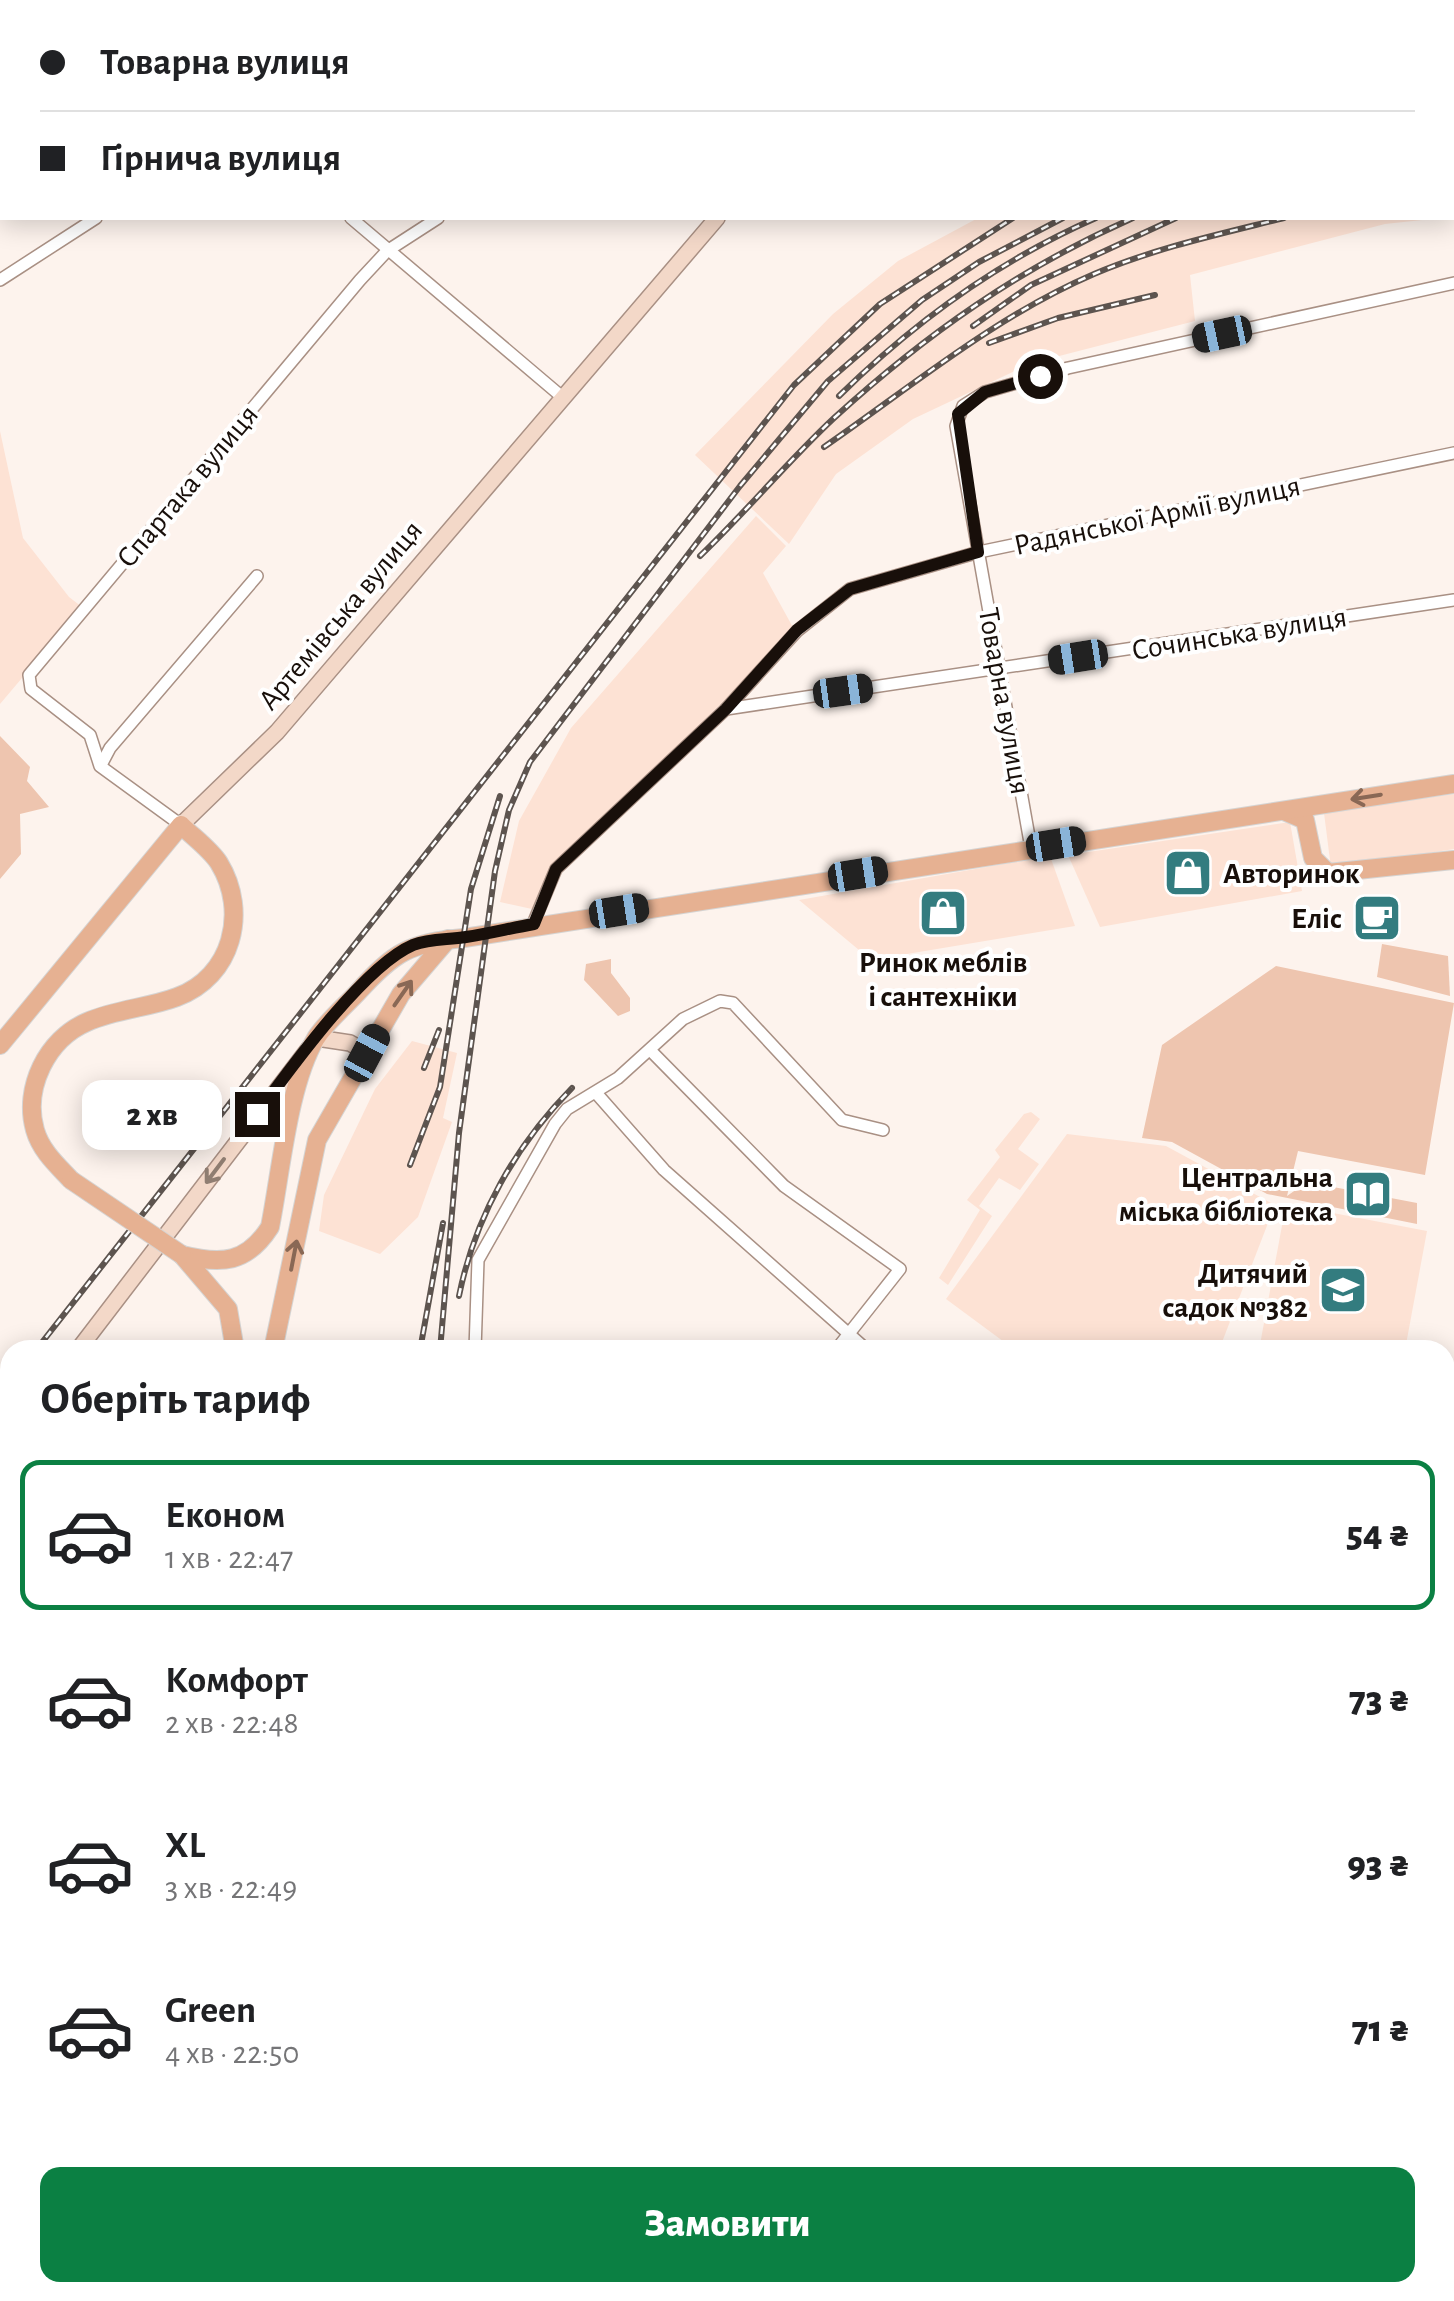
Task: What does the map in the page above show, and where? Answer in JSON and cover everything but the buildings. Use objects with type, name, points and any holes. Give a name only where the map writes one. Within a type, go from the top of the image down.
[{"type":"main road","name":"Артемівська вулиця","points":[[0,1045],[181,824],[277,732],[715,220]]},
{"type":"main road","points":[[86,1340],[316,1038],[384,963],[410,946],[1454,784]]},
{"type":"main road","points":[[1310,830],[1316,812],[1330,802]]},
{"type":"main road","points":[[1279,810],[1300,815],[1310,830],[1314,858],[1328,873],[1454,860]]},
{"type":"main road","points":[[181,824],[218,861],[228,882],[234,910],[232,940],[225,957],[193,990],[87,1022],[68,1033],[40,1068],[31,1109],[46,1154],[71,1180],[182,1255],[228,1309],[233,1340]]},
{"type":"main road","points":[[275,1340],[317,1140],[401,994],[448,939]]},
{"type":"main road","points":[[182,1255],[212,1262],[235,1260],[257,1247],[264,1237],[270,1227],[299,1085],[316,1038]]},
{"type":"main road","points":[[316,1038],[350,1044],[367,1053]]},
{"type":"street","points":[[0,280],[93,220]]},
{"type":"street","points":[[354,220],[387,252],[562,396]]},
{"type":"street","name":"Спартака вулиця","points":[[181,824],[100,766],[90,736],[31,689],[29,676],[387,252],[435,220]]},
{"type":"street","name":"Товарна вулиця","points":[[1032,848],[956,426],[958,414],[974,398],[1068,368],[1454,283]]},
{"type":"street","name":"Радянської Армії вулиця","points":[[534,924],[556,869],[726,709],[797,630],[850,589],[978,552],[1454,453]]},
{"type":"street","points":[[100,766],[110,748],[257,576]]},
{"type":"street","name":"Сочинська вулиця","points":[[726,709],[1454,600]]},
{"type":"street","points":[[475,1340],[478,1260],[560,1116],[597,1094],[651,1051],[683,1019],[726,1000],[842,1120],[882,1130]]},
{"type":"street","points":[[651,1051],[784,1186],[900,1270],[845,1340]]},
{"type":"street","points":[[597,1094],[664,1170],[858,1340]]},
{"type":"shaded area","points":[[974,220],[1422,220],[1385,224],[1190,275],[1195,321],[1032,363],[913,419],[836,474],[789,544],[695,455],[833,314],[898,261]]},
{"type":"shaded area","points":[[0,431],[23,538],[69,597],[82,607],[0,704]]},
{"type":"shaded area","points":[[756,516],[786,546],[763,573],[795,631],[547,875],[532,909],[500,902],[519,821],[571,728]]},
{"type":"shaded area","points":[[0,736],[30,767],[27,781],[49,807],[20,814],[21,854],[0,879]]},
{"type":"shaded area","points":[[1454,794],[1454,849],[1331,868],[1324,813]]},
{"type":"shaded area","name":"Авторинок","points":[[1290,822],[1302,891],[1100,927],[1068,855]]},
{"type":"shaded area","name":"Ринок меблів і сантехніки","points":[[1050,856],[1075,926],[871,960],[799,900]]},
{"type":"shaded area","points":[[1382,944],[1448,956],[1450,996],[1377,977]]},
{"type":"shaded area","points":[[611,959],[611,973],[630,998],[630,1011],[618,1016],[584,980],[586,964]]},
{"type":"shaded area","points":[[1276,966],[1454,1003],[1425,1175],[1298,1151],[1287,1196],[1307,1182],[1417,1203],[1417,1224],[1267,1194],[1172,1142],[1142,1138],[1162,1045]]},
{"type":"shaded area","points":[[412,1041],[457,1053],[443,1118],[452,1122],[418,1217],[380,1254],[319,1231],[324,1195],[375,1089]]},
{"type":"shaded area","points":[[1031,1112],[1040,1119],[1018,1149],[1039,1164],[1020,1190],[999,1178],[979,1206],[992,1216],[948,1285],[939,1278],[980,1210],[967,1200],[1000,1157],[995,1150],[1024,1114]]},
{"type":"shaded area","points":[[1067,1134],[1166,1146],[1275,1205],[1223,1340],[1001,1340],[946,1299]]},
{"type":"shaded area","name":"Дитячий садок №382","points":[[1286,1204],[1427,1231],[1407,1340],[1261,1340]]},
{"type":"railway","points":[[44,1340],[794,385],[880,304],[1010,220]]},
{"type":"railway","points":[[441,1340],[459,1133],[495,871],[509,810],[530,762],[740,486],[828,381],[922,300],[979,262],[1059,220]]},
{"type":"railway","points":[[839,396],[897,343],[960,295],[1026,253],[1092,220]]},
{"type":"railway","points":[[700,556],[817,435],[904,358],[1013,281],[1129,220]]},
{"type":"railway","points":[[973,326],[1031,285],[1172,220]]},
{"type":"railway","points":[[824,447],[955,353],[1058,291],[1140,257],[1276,220]]},
{"type":"railway","points":[[989,343],[1058,318],[1155,295]]},
{"type":"railway","points":[[410,1165],[440,1087],[471,889],[500,796]]},
{"type":"railway","points":[[424,1068],[439,1030]]},
{"type":"railway","points":[[459,1296],[476,1238],[501,1183],[533,1133],[572,1088]]},
{"type":"railway","points":[[422,1340],[443,1223]]},
{"type":"place","name":"Авторинок","points":[[1188,873]]},
{"type":"place","name":"Ринок меблів і сантехніки","points":[[943,913]]},
{"type":"place","name":"Еліс","points":[[1377,918]]},
{"type":"place","name":"Центральна міська бібліотека","points":[[1368,1194]]},
{"type":"place","name":"Дитячий садок №382","points":[[1343,1290]]},
{"type":"route","points":[[257,1114],[316,1038],[384,963],[410,946],[432,939],[464,938],[534,924],[556,869],[726,709],[797,630],[828,605],[850,589],[879,577],[978,552],[956,426],[958,414],[963,406],[985,392],[1040,376]]}]
